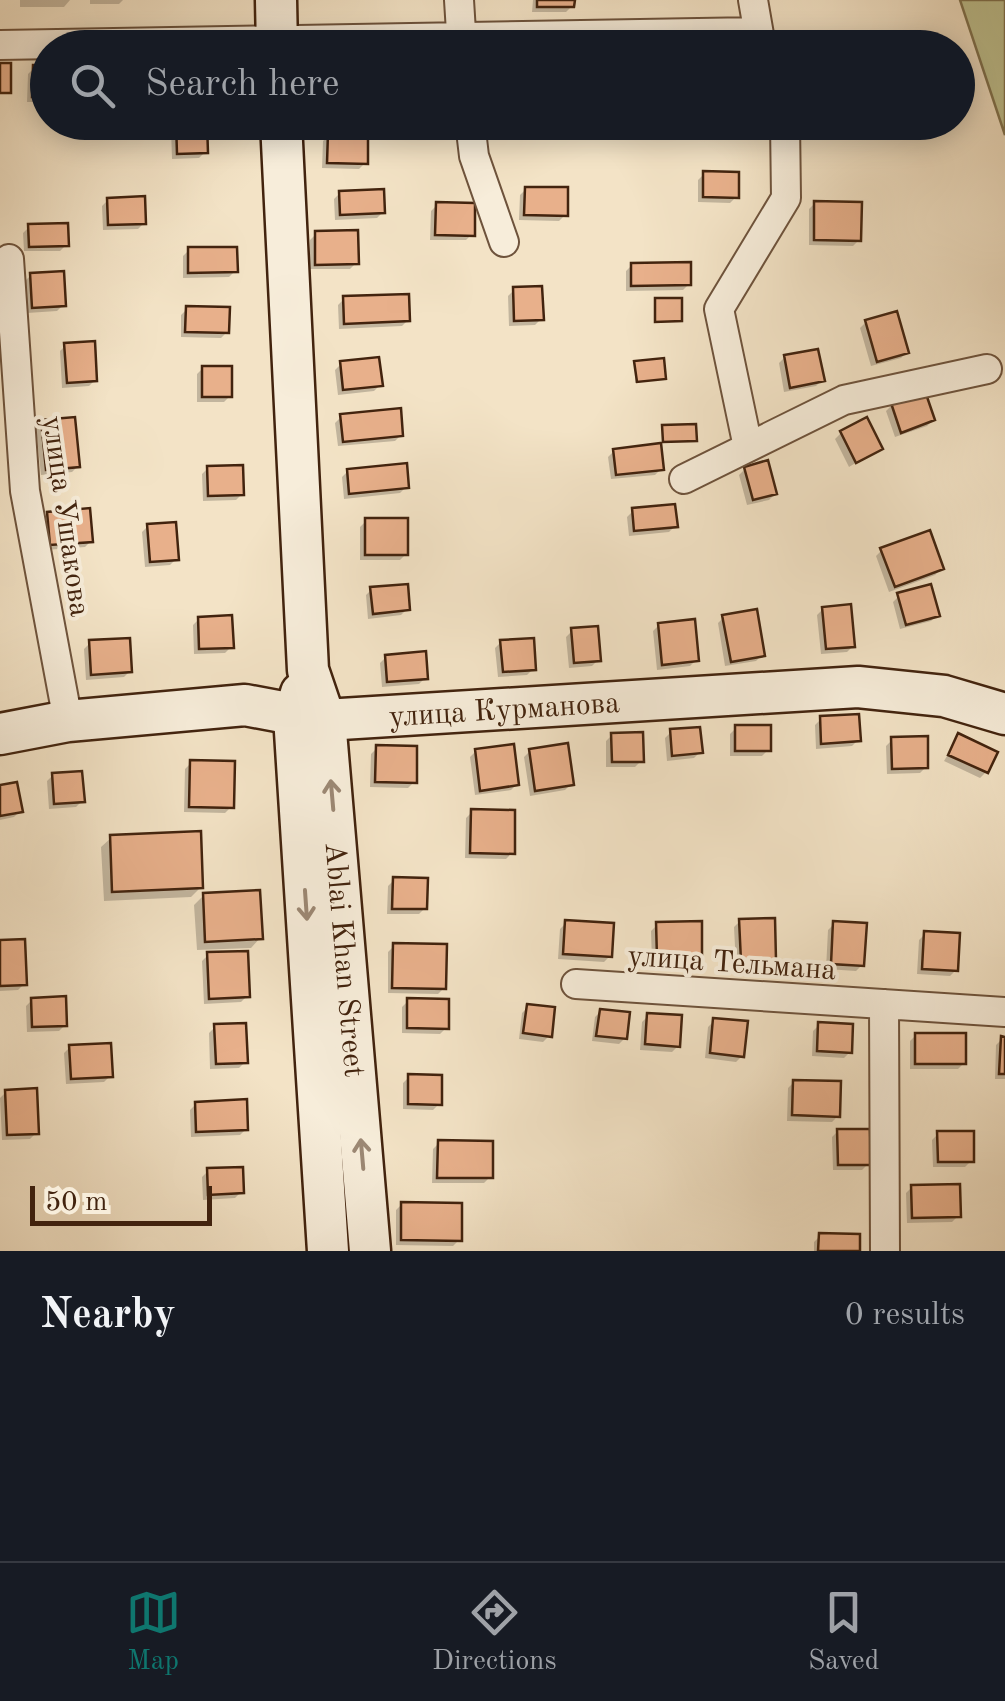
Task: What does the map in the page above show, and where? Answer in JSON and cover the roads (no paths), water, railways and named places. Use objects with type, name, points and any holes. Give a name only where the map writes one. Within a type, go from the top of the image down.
[{"type":"street","points":[[276,0],[277,30]]},
{"type":"street","points":[[460,0],[461,30]]},
{"type":"street","points":[[753,0],[758,30]]},
{"type":"street","points":[[0,45],[30,45]]},
{"type":"street","name":"Ablai Khan Street","points":[[282,140],[310,718],[328,1251]]},
{"type":"street","points":[[472,140],[504,242]]},
{"type":"street","points":[[748,447],[719,309],[786,198],[785,140]]},
{"type":"street","name":"улица Ушакова","points":[[9,259],[24,491],[68,721]]},
{"type":"street","points":[[684,479],[844,400],[987,370]]},
{"type":"street","name":"улица Курманова","points":[[0,734],[68,721],[245,705],[310,718],[858,686],[944,696],[1005,714]]},
{"type":"street","name":"Ablai Khan Street","points":[[310,718],[370,1251]]},
{"type":"street","name":"улица Тельмана","points":[[576,984],[1005,1012]]},
{"type":"street","points":[[884,1004],[885,1251]]}]
